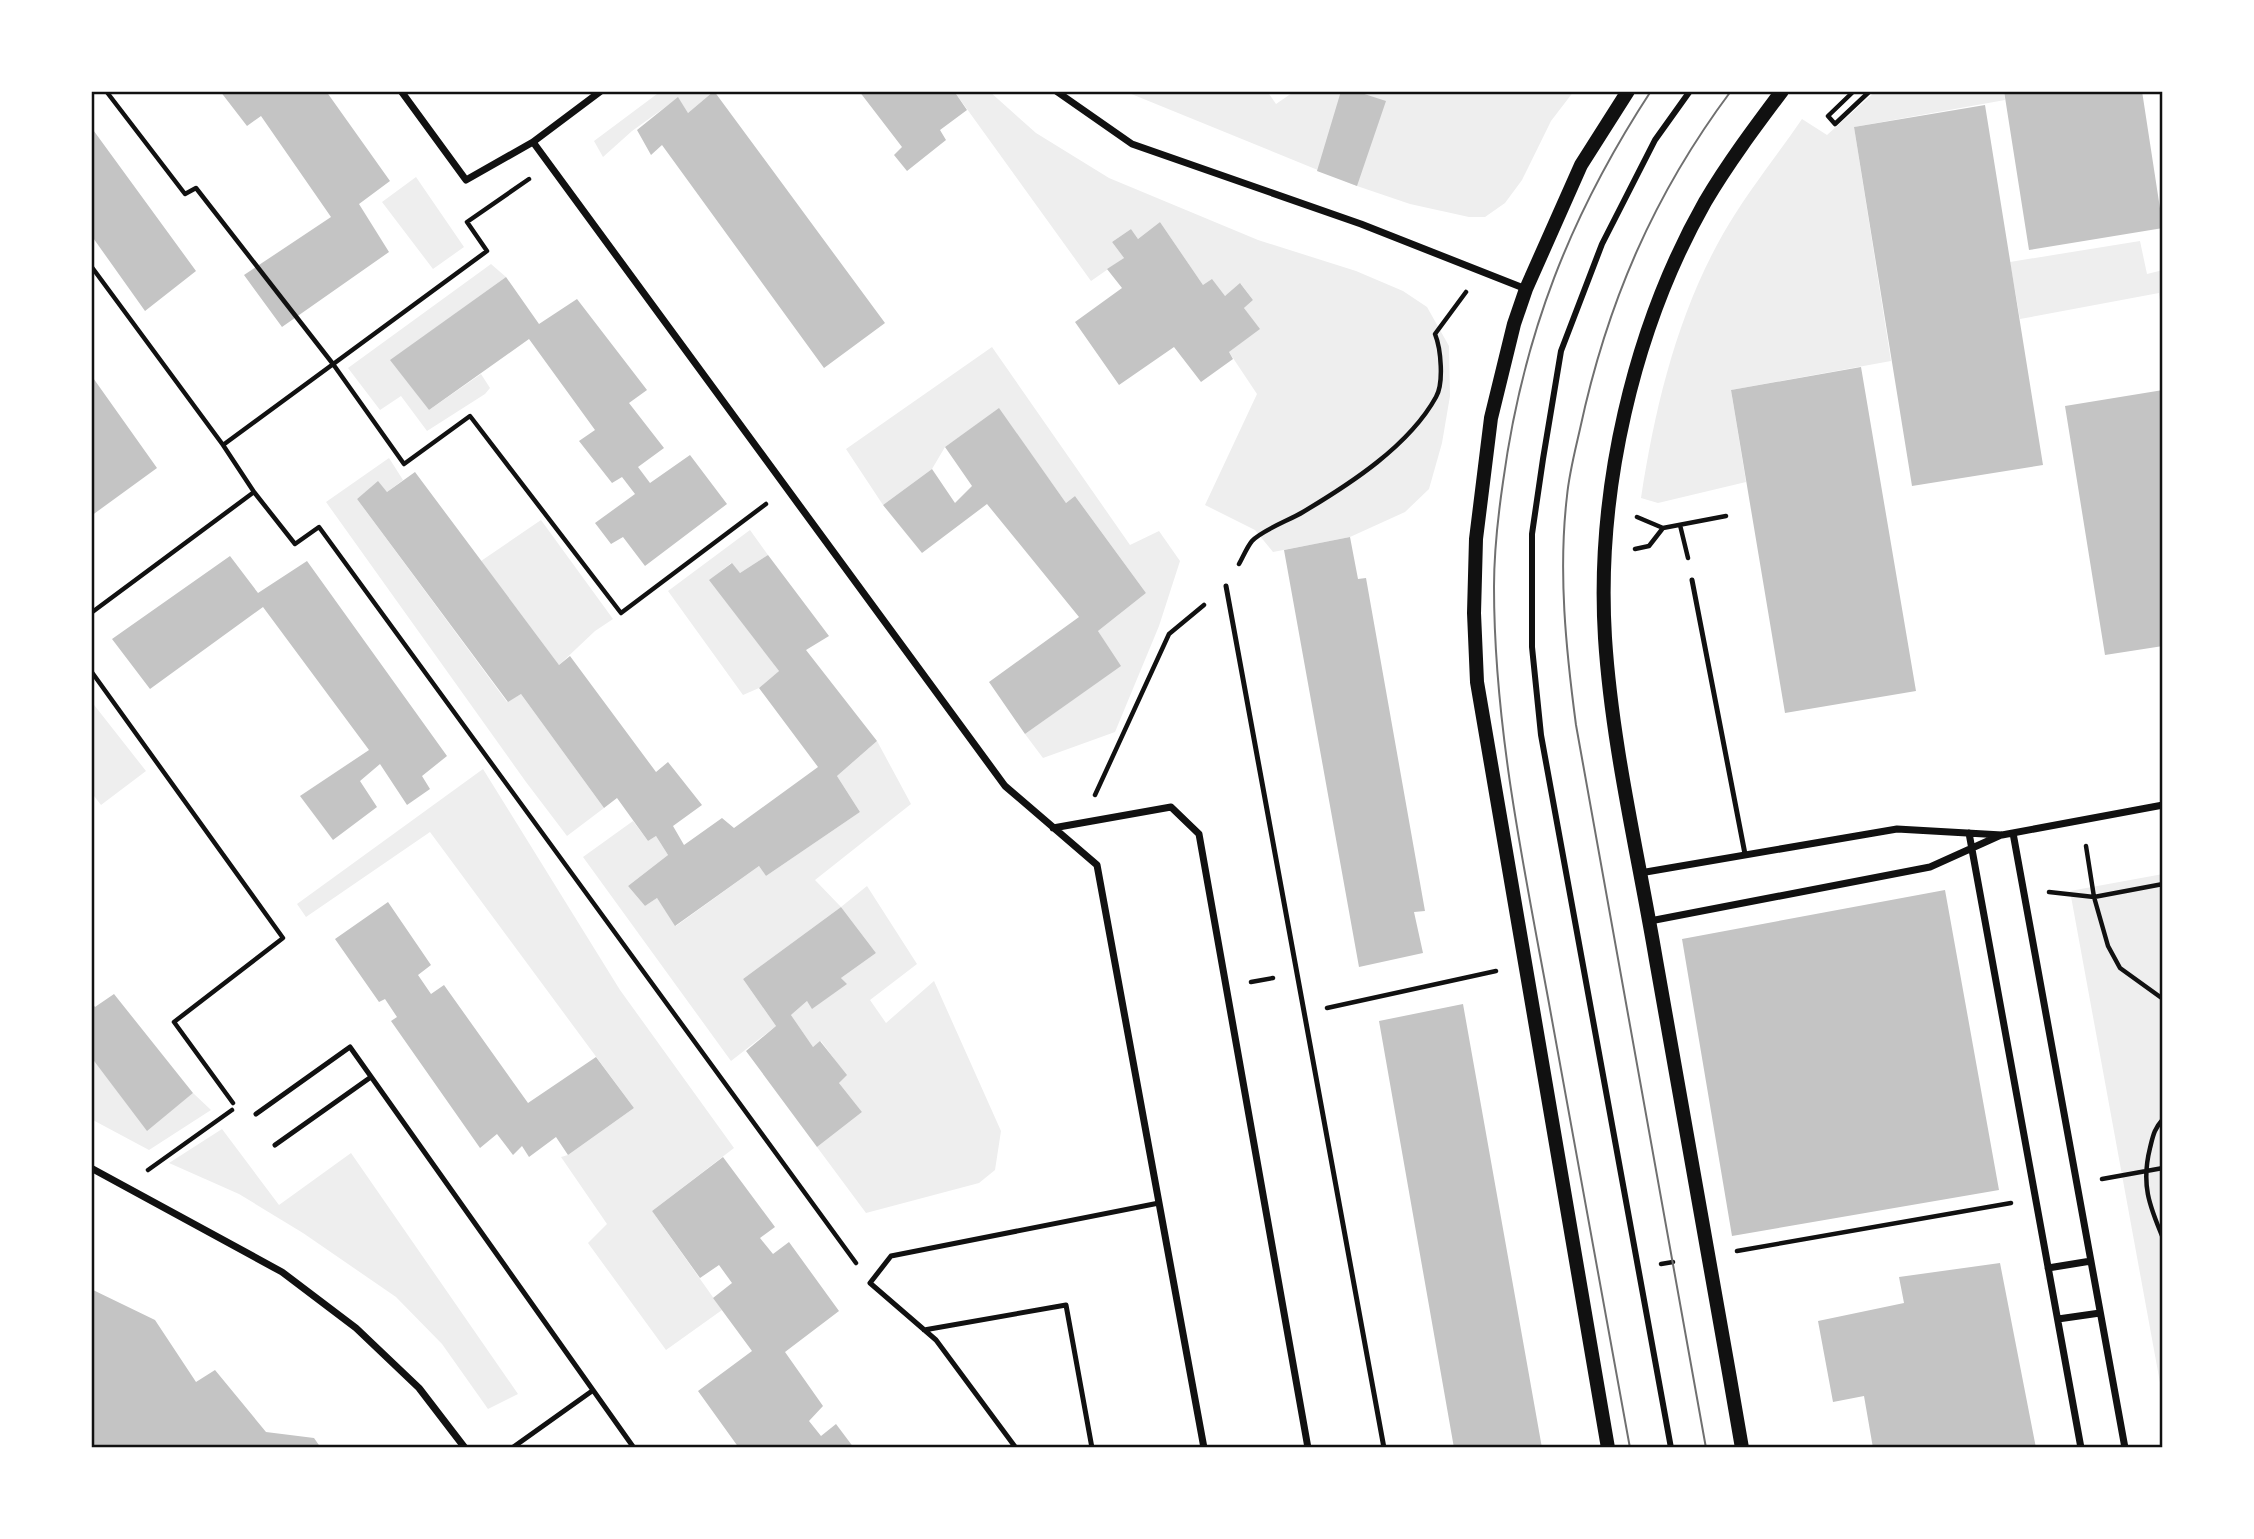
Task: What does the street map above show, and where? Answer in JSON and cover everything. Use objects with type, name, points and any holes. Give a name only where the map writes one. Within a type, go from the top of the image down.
[{"type":"main road","points":[[1608,1448],[1477,682],[1474,613],[1476,540],[1491,418],[1514,324],[1526,289],[1581,165],[1628,91]]},
{"type":"main road","points":[[1742,1448],[1640,873],[1609,673],[1605,637],[1606,551],[1619,441],[1630,389],[1669,277],[1706,201],[1748,135],[1782,91]]},
{"type":"street","points":[[401,91],[466,180],[533,142],[601,91]]},
{"type":"street","points":[[1056,91],[1132,145],[1361,224],[1526,289]]},
{"type":"street","points":[[1671,1448],[1541,736],[1532,647],[1532,534],[1561,351],[1602,244],[1654,140],[1690,91]]},
{"type":"street","points":[[533,142],[1005,786],[1097,865],[1204,1448]]},
{"type":"street","points":[[1640,873],[1897,829],[2002,835],[2163,805]]},
{"type":"street","points":[[1053,828],[1171,807],[1199,834],[1308,1448]]},
{"type":"street","points":[[1969,833],[2081,1448]]},
{"type":"street","points":[[2013,833],[2125,1448]]},
{"type":"street","points":[[1650,921],[1930,867],[2002,835]]},
{"type":"street","points":[[91,1168],[282,1272],[356,1328],[419,1388],[465,1448]]},
{"type":"street","points":[[2048,1268],[2091,1261]]},
{"type":"street","points":[[2058,1319],[2100,1313]]},
{"type":"lane","points":[[1692,580],[1745,854]]},
{"type":"lane","points":[[1226,586],[1384,1448]]},
{"type":"lane","points":[[256,1114],[350,1047],[634,1448]]},
{"type":"lane","points":[[275,1145],[371,1077]]},
{"type":"lane","points":[[1016,1448],[936,1340],[870,1283],[891,1256],[1159,1203]]},
{"type":"lane","points":[[924,1330],[1066,1305],[1093,1448]]},
{"type":"lane","points":[[512,1448],[592,1391]]},
{"type":"path","points":[[106,91],[185,194],[196,188],[333,364],[404,464],[470,416],[621,613],[786,488]]},
{"type":"path","points":[[1854,91],[1828,116],[1835,124],[1870,91]]},
{"type":"path","points":[[223,445],[487,251],[467,222],[550,165]]},
{"type":"path","points":[[91,266],[223,445],[254,492],[295,544],[319,527],[870,1283]]},
{"type":"path","points":[[1082,823],[1169,634],[1226,586],[1253,540],[1302,513],[1366,472],[1410,432],[1437,395],[1440,369],[1439,345],[1435,334],[1480,271]]},
{"type":"path","points":[[91,613],[254,492]]},
{"type":"path","points":[[1606,551],[1648,546],[1663,528],[1726,516]]},
{"type":"path","points":[[1680,525],[1692,580]]},
{"type":"path","points":[[91,671],[283,938],[174,1022],[236,1107],[125,1186]]},
{"type":"path","points":[[2081,820],[2094,897],[2108,946],[2120,968],[2163,999]]},
{"type":"path","points":[[2024,889],[2094,897],[2163,884]]},
{"type":"path","points":[[1305,1013],[1525,965]]},
{"type":"path","points":[[1226,986],[1283,976]]},
{"type":"path","points":[[2163,1119],[2154,1129],[2145,1171],[2151,1210],[2163,1238]]},
{"type":"path","points":[[2122,1177],[2163,1168]]},
{"type":"path","points":[[1708,1256],[2009,1203],[2035,1193]]},
{"type":"shaded area","points":[[661,91],[714,91],[688,113],[678,98],[632,131],[603,157],[594,141]]},
{"type":"shaded area","points":[[954,91],[989,91],[1036,133],[1109,178],[1258,240],[1356,271],[1403,291],[1427,307],[1449,346],[1450,396],[1442,443],[1429,489],[1405,512],[1350,537],[1273,552],[1255,530],[1205,505],[1257,394],[1229,352],[1259,329],[1244,308],[1253,300],[1241,284],[1225,296],[1203,285],[1160,222],[1138,239],[1131,229],[1112,242],[1124,258],[1091,281]]},
{"type":"shaded area","points":[[1124,91],[1267,91],[1276,104],[1295,91],[1574,91],[1551,121],[1522,180],[1505,203],[1485,217],[1469,217],[1410,204],[1357,186]]},
{"type":"shaded area","points":[[1876,91],[2004,91],[2005,100],[1854,127],[1891,361],[1731,390],[1746,482],[1658,503],[1641,498],[1653,430],[1670,362],[1693,297],[1723,234],[1802,119],[1827,135]]},
{"type":"shaded area","points":[[416,177],[464,247],[433,269],[382,202]]},
{"type":"shaded area","points":[[2140,241],[2147,274],[2163,270],[2163,320],[2159,293],[2020,319],[2010,262]]},
{"type":"shaded area","points":[[491,264],[506,277],[391,360],[429,410],[481,374],[490,388],[485,394],[427,431],[401,396],[380,410],[348,368]]},
{"type":"shaded area","points":[[992,347],[1130,545],[1159,531],[1180,561],[1159,626],[1115,732],[1043,758],[1025,734],[1120,666],[1098,631],[1146,593],[1075,496],[1066,503],[999,409],[945,447],[932,469],[883,505],[846,449]]},
{"type":"shaded area","points":[[389,458],[403,480],[387,492],[378,482],[357,499],[507,702],[521,694],[604,808],[567,836],[326,502]]},
{"type":"shaded area","points":[[541,520],[613,619],[595,631],[559,665],[481,561]]},
{"type":"shaded area","points":[[750,530],[768,555],[740,573],[731,563],[710,580],[779,671],[759,688],[743,695],[668,591]]},
{"type":"shaded area","points":[[91,701],[146,771],[101,805],[91,792]]},
{"type":"shaded area","points":[[877,741],[911,804],[815,880],[841,907],[743,979],[776,1026],[731,1061],[583,857],[633,821],[648,841],[656,836],[668,855],[628,886],[645,906],[657,898],[676,926],[759,866],[766,876],[860,812],[837,776]]},
{"type":"shaded area","points":[[483,769],[620,990],[734,1148],[652,1211],[722,1310],[666,1350],[588,1243],[607,1224],[561,1157],[568,1155],[634,1108],[430,832],[306,917],[297,904]]},
{"type":"shaded area","points":[[2163,874],[2163,1399],[2070,891]]},
{"type":"shaded area","points":[[867,886],[917,964],[870,1000],[886,1023],[934,981],[1001,1131],[995,1170],[979,1183],[866,1213],[817,1147],[862,1112],[839,1083],[846,1075],[821,1041],[813,1047],[791,1015],[807,1001],[813,1008],[846,984],[841,978],[876,953],[841,907]]},
{"type":"shaded area","points":[[91,1057],[147,1130],[193,1093],[211,1110],[149,1150],[91,1119]]},
{"type":"shaded area","points":[[222,1129],[279,1205],[351,1153],[518,1394],[488,1409],[442,1344],[396,1297],[303,1233],[239,1194],[169,1163]]},
{"type":"building","points":[[220,91],[326,91],[390,181],[359,204],[389,252],[282,327],[244,275],[331,217],[261,116],[247,126]]},
{"type":"building","points":[[714,91],[885,323],[824,368],[662,145],[651,155],[637,130],[678,97],[688,113]]},
{"type":"building","points":[[859,91],[954,91],[967,110],[940,130],[946,140],[907,171],[894,155],[902,147]]},
{"type":"building","points":[[1341,91],[1355,91],[1386,101],[1357,186],[1317,171]]},
{"type":"building","points":[[2004,91],[2142,91],[2163,228],[2029,250]]},
{"type":"building","points":[[1985,105],[2043,465],[1912,486],[1854,127]]},
{"type":"building","points":[[91,127],[196,271],[145,311],[91,235]]},
{"type":"building","points":[[1160,222],[1203,285],[1212,279],[1225,296],[1240,283],[1253,300],[1244,308],[1260,329],[1229,352],[1233,359],[1201,382],[1174,347],[1119,385],[1075,322],[1122,288],[1107,269],[1124,258],[1112,242],[1131,229],[1138,239]]},
{"type":"building","points":[[506,277],[539,324],[577,299],[647,390],[629,403],[664,448],[638,467],[650,483],[690,455],[727,504],[645,566],[623,537],[611,544],[595,523],[635,494],[622,477],[612,483],[579,441],[595,430],[529,339],[429,410],[390,360]]},
{"type":"building","points":[[1861,367],[1916,691],[1785,713],[1731,390]]},
{"type":"building","points":[[91,375],[157,468],[91,516]]},
{"type":"building","points":[[2163,390],[2163,646],[2105,655],[2065,406]]},
{"type":"building","points":[[999,408],[1066,503],[1075,496],[1146,593],[1098,631],[1121,666],[1025,734],[989,682],[1079,617],[987,504],[922,553],[883,505],[932,469],[955,503],[972,486],[945,447]]},
{"type":"building","points":[[415,472],[559,665],[570,656],[656,772],[668,762],[702,805],[673,826],[684,845],[722,818],[734,828],[818,767],[759,688],[779,671],[709,580],[732,563],[740,573],[768,555],[829,636],[806,650],[877,741],[837,776],[860,812],[766,876],[759,866],[675,926],[657,898],[645,906],[628,886],[668,855],[656,836],[648,841],[617,798],[604,808],[521,694],[508,702],[357,499],[378,481],[387,492]]},
{"type":"building","points":[[1350,537],[1358,579],[1366,578],[1425,911],[1414,912],[1423,953],[1359,967],[1284,550]]},
{"type":"building","points":[[230,556],[258,593],[307,561],[447,756],[422,776],[430,789],[407,805],[380,764],[360,781],[377,807],[333,840],[300,796],[369,750],[263,607],[150,689],[112,639]]},
{"type":"building","points":[[1945,890],[1999,1190],[1732,1236],[1682,939]]},
{"type":"building","points":[[388,902],[431,965],[418,975],[431,994],[444,985],[528,1103],[596,1057],[634,1108],[568,1155],[556,1137],[529,1157],[522,1146],[513,1155],[497,1134],[480,1148],[391,1021],[397,1017],[385,999],[379,1002],[335,939]]},
{"type":"building","points":[[841,907],[876,953],[841,978],[847,984],[812,1009],[807,1001],[791,1015],[813,1047],[820,1041],[847,1075],[839,1083],[862,1112],[817,1147],[746,1051],[776,1026],[743,979]]},
{"type":"building","points":[[114,994],[193,1093],[147,1131],[91,1057],[91,1002],[95,1007]]},
{"type":"building","points":[[1463,1004],[1542,1448],[1454,1448],[1379,1021]]},
{"type":"building","points":[[723,1157],[775,1227],[760,1238],[773,1254],[789,1242],[839,1311],[785,1352],[823,1406],[809,1421],[821,1436],[836,1424],[854,1448],[739,1448],[698,1391],[752,1351],[713,1298],[732,1283],[719,1265],[700,1278],[652,1211]]},
{"type":"building","points":[[2000,1263],[2036,1448],[1873,1448],[1864,1396],[1833,1402],[1818,1321],[1904,1303],[1899,1277]]},
{"type":"building","points":[[91,1289],[155,1320],[196,1382],[215,1370],[266,1432],[314,1438],[321,1448],[91,1448]]},
{"type":"tram line","points":[[1630,1448],[1512,794],[1499,690],[1494,574],[1499,508],[1512,428],[1537,326],[1574,230],[1622,137],[1651,91]]},
{"type":"tram line","points":[[1706,1448],[1576,725],[1566,640],[1563,553],[1572,462],[1591,383],[1619,294],[1637,251],[1679,170],[1731,91]]}]
